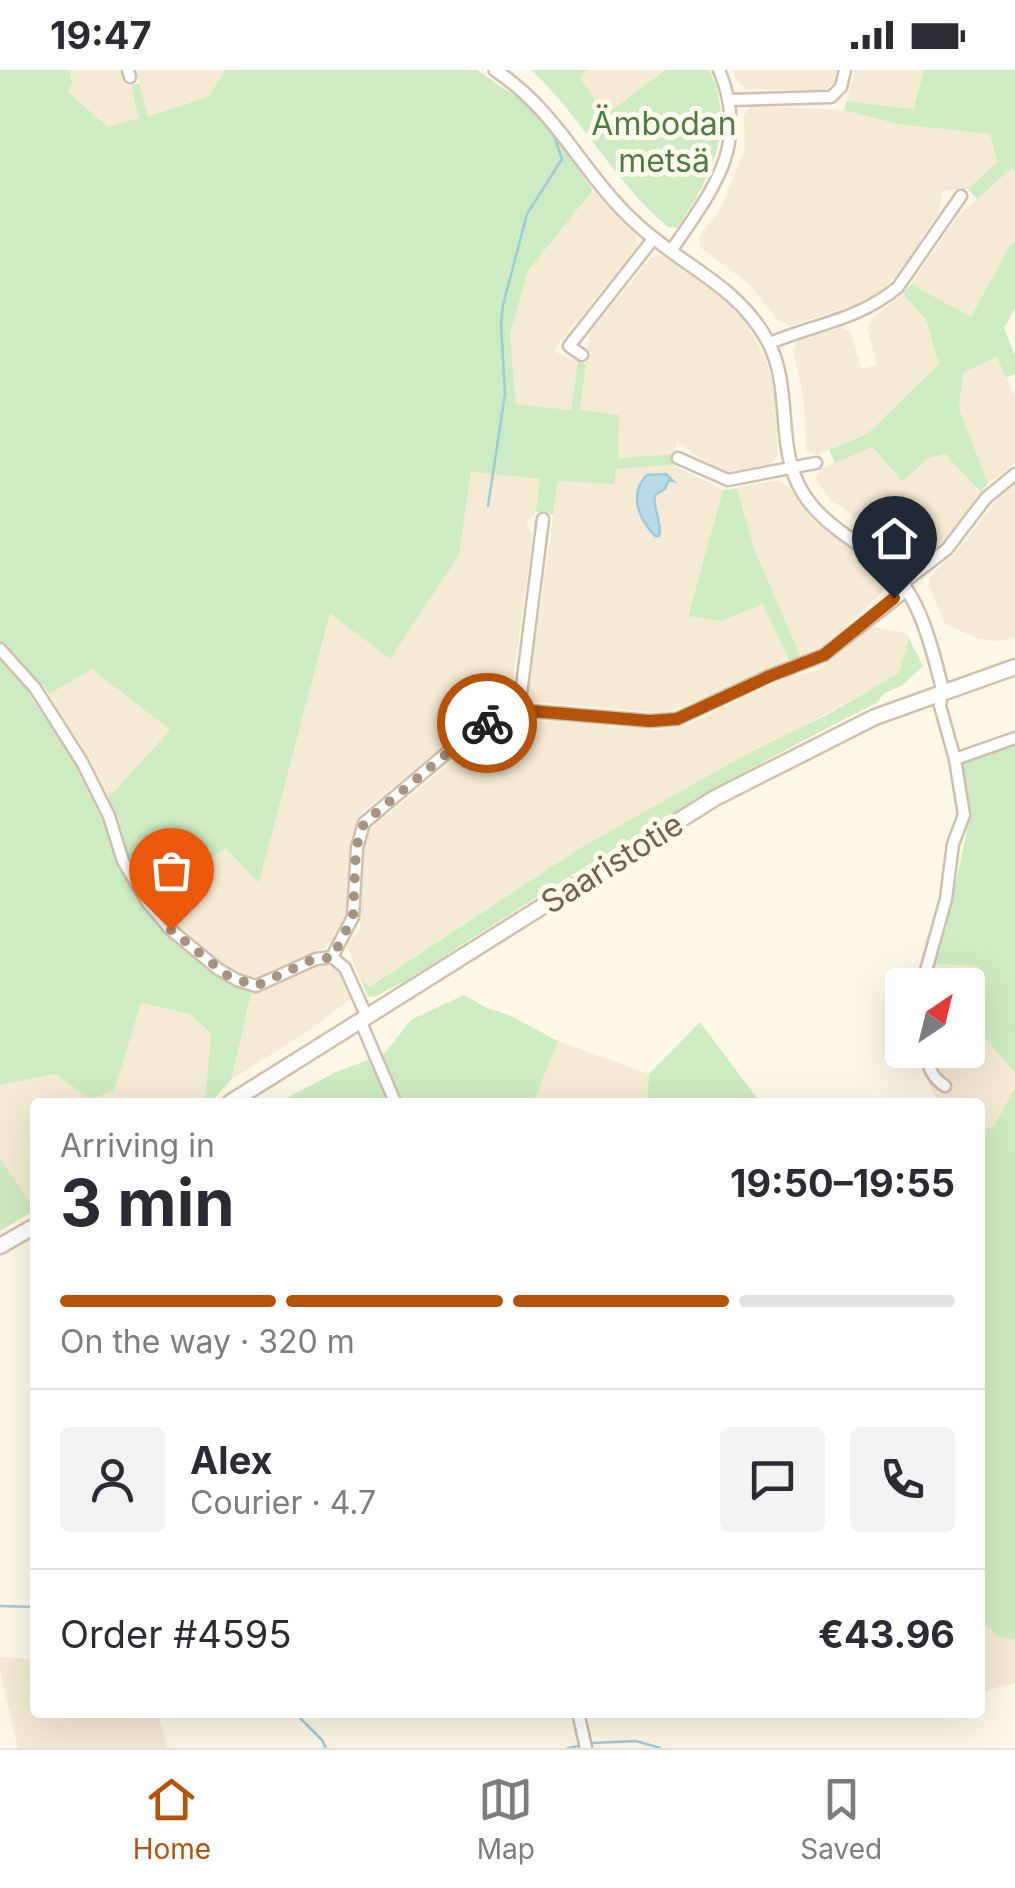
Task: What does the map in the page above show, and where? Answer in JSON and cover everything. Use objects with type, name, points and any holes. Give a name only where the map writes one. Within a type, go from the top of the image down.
[{"type":"main road","name":"Saaristotie","points":[[238,1098],[715,798],[825,740],[942,691],[1015,667]]},
{"type":"main road","points":[[0,1246],[30,1229]]},
{"type":"street","points":[[495,70],[539,105],[600,186],[654,238],[747,309],[770,343],[786,402],[791,469],[814,510],[904,586],[918,614],[942,691],[940,706],[955,759],[964,815],[952,844],[946,900],[927,968]]},
{"type":"street","points":[[672,251],[708,200],[722,170],[730,134],[730,100],[718,70]]},
{"type":"street","points":[[730,100],[831,97],[841,86],[845,70]]},
{"type":"street","points":[[770,343],[797,330],[855,316],[884,299],[898,288],[961,196]]},
{"type":"street","points":[[582,354],[569,346],[654,238]]},
{"type":"street","points":[[678,458],[728,480],[816,464]]},
{"type":"street","points":[[332,958],[353,917],[356,848],[364,823],[470,734],[519,710],[650,721],[677,719],[824,655],[948,549],[986,498],[1015,474]]},
{"type":"street","points":[[519,710],[543,519]]},
{"type":"street","points":[[0,649],[35,688],[82,762],[109,816],[134,882],[171,930],[228,976],[256,986],[316,958],[332,958],[345,968],[394,1098]]},
{"type":"street","points":[[955,759],[1015,738]]},
{"type":"street","points":[[929,1068],[936,1081],[945,1086]]},
{"type":"street","points":[[579,1718],[586,1748]]},
{"type":"shaded area","points":[[70,70],[121,70],[125,86],[131,85],[140,118],[108,127],[68,92],[72,83]]},
{"type":"shaded area","points":[[136,70],[226,71],[208,97],[147,116]]},
{"type":"shaded area","points":[[587,70],[664,70],[606,116],[579,79]]},
{"type":"shaded area","points":[[733,70],[837,70],[834,83],[823,91],[747,89],[736,81]]},
{"type":"shaded area","points":[[855,70],[924,70],[915,109],[847,101]]},
{"type":"shaded area","points":[[752,106],[844,110],[897,124],[990,134],[997,162],[968,189],[943,190],[938,214],[898,274],[877,294],[866,302],[791,325],[779,321],[749,284],[701,248],[699,236],[720,210],[745,149],[744,115]]},
{"type":"shaded area","points":[[1012,168],[1015,243],[1009,247],[971,317],[911,284],[958,216]]},
{"type":"shaded area","points":[[593,190],[636,235],[637,247],[553,351],[578,361],[571,410],[516,404],[510,335],[528,271]]},
{"type":"shaded area","points":[[663,255],[717,294],[745,321],[764,355],[775,391],[778,455],[771,464],[727,472],[677,441],[675,454],[617,458],[580,411],[590,332],[651,257]]},
{"type":"shaded area","points":[[903,293],[926,320],[939,364],[867,434],[816,455],[806,450],[804,399],[793,351],[798,341],[841,327],[851,333],[861,369],[877,365],[867,328]]},
{"type":"shaded area","points":[[998,357],[1015,398],[1015,464],[988,483],[959,409],[963,372]]},
{"type":"shaded area","points":[[873,447],[929,458],[945,454],[981,492],[948,536],[919,560],[830,499],[816,480],[820,469]]},
{"type":"shaded area","points":[[673,465],[723,490],[688,615],[721,621],[763,603],[789,660],[717,694],[664,713],[532,702],[529,688],[558,481],[613,483],[616,469]]},
{"type":"shaded area","points":[[471,472],[541,479],[536,512],[526,522],[533,535],[510,702],[470,724],[361,813],[353,836],[348,916],[341,933],[321,950],[263,981],[243,979],[177,928],[148,898],[226,847],[259,882],[330,613],[459,556]]},
{"type":"shaded area","points":[[777,480],[788,486],[813,521],[885,580],[884,590],[848,625],[820,650],[801,657],[755,551],[737,488]]},
{"type":"shaded area","points":[[1015,483],[1015,637],[999,641],[979,639],[945,624],[929,586],[930,577]]},
{"type":"shaded area","points":[[870,626],[906,633],[908,642],[900,673],[577,850],[368,987],[359,976],[347,946],[360,928],[364,844],[369,830],[483,736],[506,723],[553,721],[658,730],[688,725],[784,678],[816,671]]},
{"type":"shaded area","points":[[92,668],[171,731],[106,801],[49,694]]},
{"type":"shaded area","points":[[316,963],[339,969],[352,998],[231,1080],[252,990],[268,989]]},
{"type":"shaded area","points":[[920,964],[980,968],[919,968]]},
{"type":"shaded area","points":[[140,1003],[190,1014],[211,1033],[205,1098],[91,1098]]},
{"type":"shaded area","points":[[985,1038],[1015,1073],[1015,1088],[994,1126],[985,1129],[985,1098],[937,1098],[925,1068],[985,1068]]},
{"type":"shaded area","points":[[558,1041],[649,1074],[647,1098],[535,1098]]},
{"type":"shaded area","points":[[55,1074],[89,1098],[30,1098],[30,1203],[0,1158],[0,1085]]},
{"type":"shaded area","points":[[985,1624],[999,1637],[1015,1640],[1015,1683],[985,1692]]},
{"type":"shaded area","points":[[0,1657],[30,1659],[30,1718],[159,1718],[167,1748],[18,1748]]},
{"type":"green space","points":[[0,70],[70,70],[72,83],[68,92],[108,127],[139,118],[131,85],[139,83],[148,116],[208,97],[226,70],[477,70],[520,99],[560,143],[593,190],[528,271],[510,335],[516,404],[571,410],[578,361],[586,364],[580,410],[619,415],[618,458],[675,454],[673,465],[616,469],[614,484],[558,481],[553,515],[536,512],[540,479],[471,472],[459,555],[390,659],[330,613],[259,883],[226,848],[148,898],[130,866],[106,801],[170,730],[92,669],[49,694],[42,684],[27,689],[79,765],[122,866],[148,908],[214,974],[252,990],[231,1080],[215,1098],[205,1098],[211,1033],[190,1014],[141,1003],[114,1091],[89,1098],[55,1074],[0,1085]]},
{"type":"green space","name":"Ämbodan metsä","points":[[531,70],[587,70],[580,79],[606,115],[665,70],[709,70],[721,112],[716,152],[700,191],[677,228],[668,227],[648,209],[567,108]]},
{"type":"green space","points":[[924,70],[1015,70],[1015,172],[1012,168],[977,199],[968,189],[997,162],[990,134],[897,124],[844,110],[847,101],[914,109]]},
{"type":"green space","points":[[1015,243],[1015,308],[1004,328],[1015,355],[1015,374],[1006,378],[997,357],[963,373],[959,409],[988,483],[981,492],[945,454],[929,458],[902,481],[873,447],[835,463],[829,450],[867,434],[939,364],[926,320],[903,293],[911,284],[971,317],[1009,247]]},
{"type":"green space","points":[[737,488],[755,551],[801,657],[789,660],[763,604],[721,621],[688,616],[723,490]]},
{"type":"green space","points":[[906,633],[923,666],[903,685],[883,694],[877,703],[756,766],[580,870],[407,980],[374,997],[368,996],[359,976],[369,987],[577,850],[899,673],[908,642]]},
{"type":"green space","points":[[1015,746],[1015,1073],[985,1038],[985,968],[932,964],[952,900],[971,812],[959,764]]},
{"type":"green space","points":[[464,995],[558,1041],[535,1098],[287,1098],[336,1072],[384,1054],[412,1019]]},
{"type":"green space","points":[[700,1022],[757,1098],[647,1098],[649,1074]]},
{"type":"green space","points":[[1015,1088],[1015,1640],[999,1637],[985,1624],[985,1129],[994,1126]]},
{"type":"green space","points":[[0,1158],[30,1203],[30,1213],[0,1231]]},
{"type":"water","points":[[666,474],[673,481],[669,480],[665,489],[655,495],[660,531],[655,536],[640,514],[638,490],[647,475]]},
{"type":"waterway","points":[[488,506],[505,394],[503,305],[527,214],[562,159],[553,133],[520,97]]},
{"type":"waterway","points":[[0,1606],[30,1607]]},
{"type":"waterway","points":[[300,1718],[326,1748]]},
{"type":"waterway","points":[[593,1743],[636,1741],[660,1748]]},
{"type":"waterway","points":[[568,1748],[578,1746]]},
{"type":"way so far","points":[[171,930],[228,976],[256,986],[316,958],[332,958],[353,917],[356,848],[364,823],[487,723]]},
{"type":"route","points":[[487,723],[519,710],[650,721],[677,719],[824,655],[894,598]]}]
